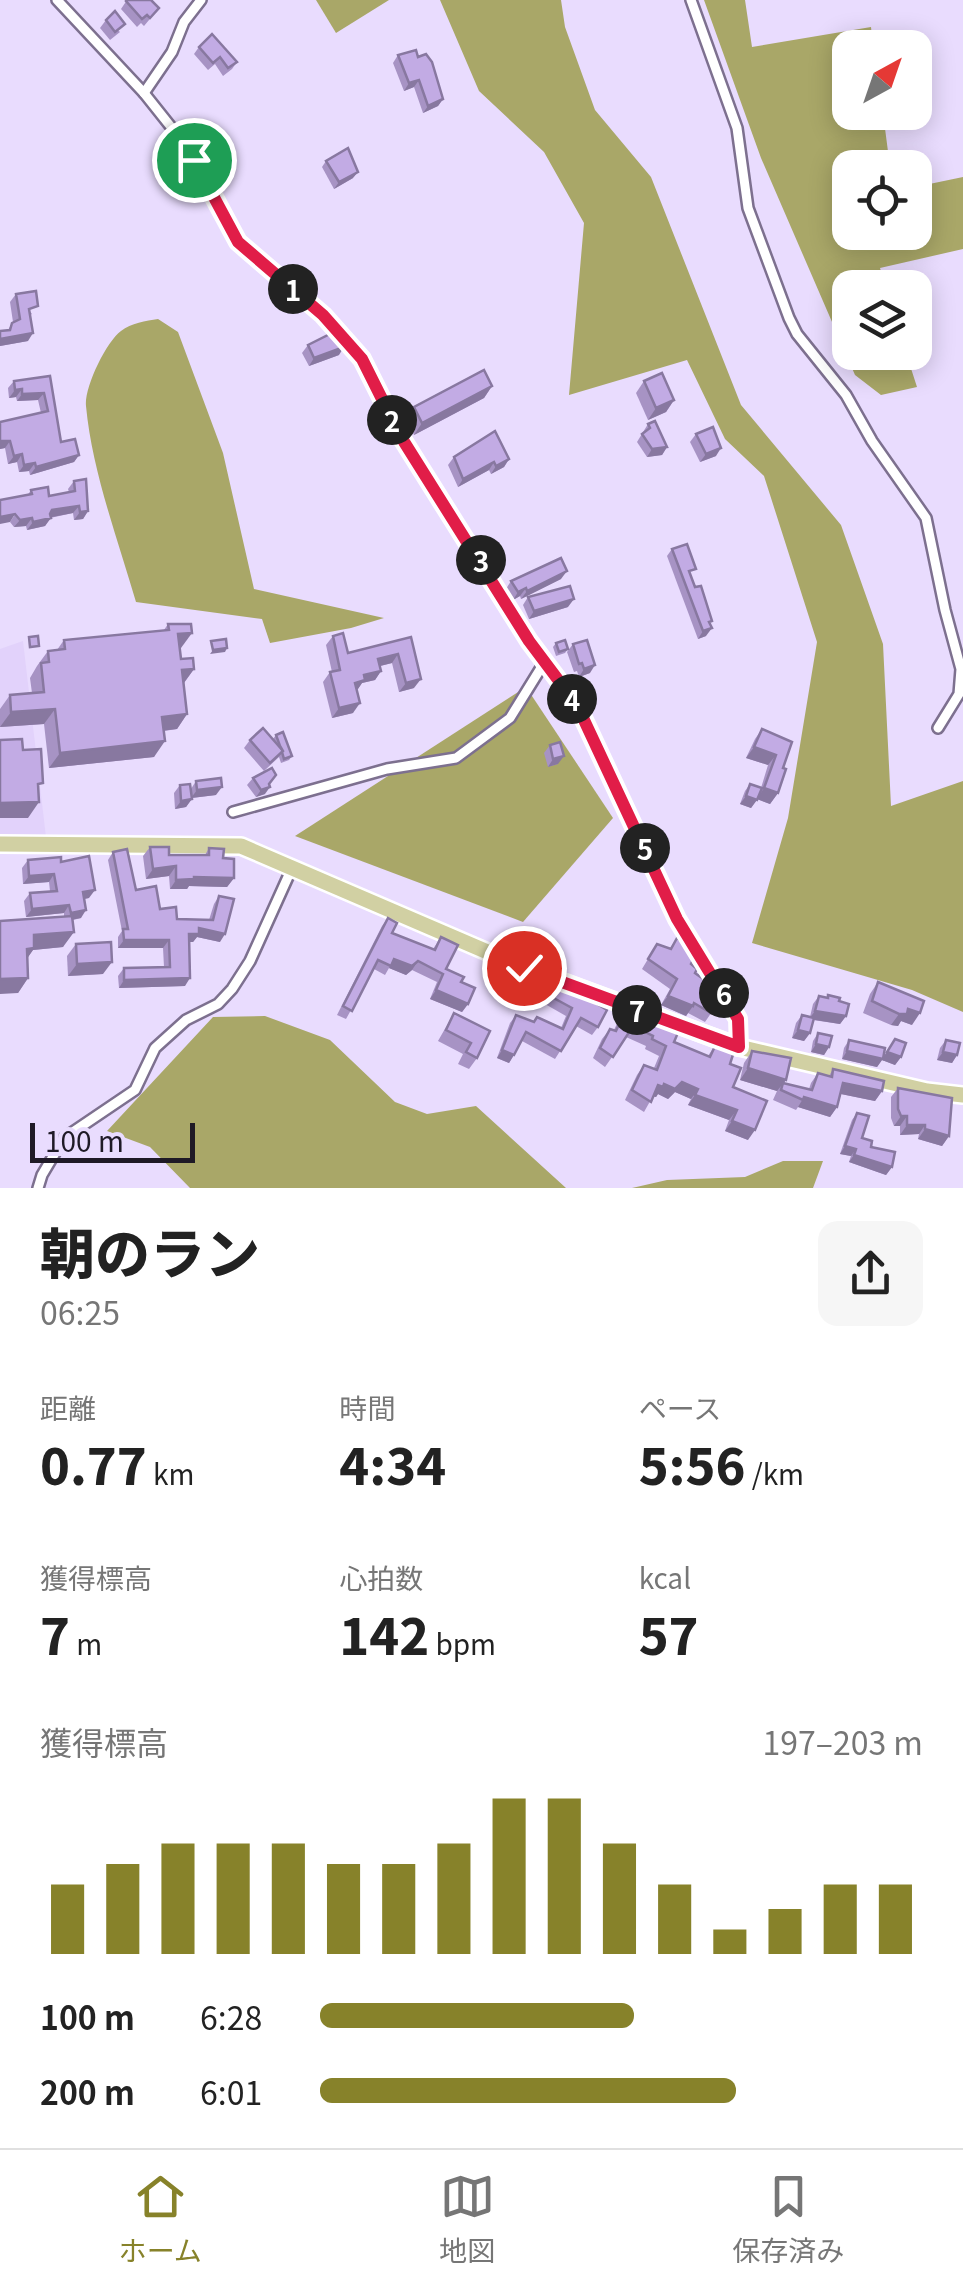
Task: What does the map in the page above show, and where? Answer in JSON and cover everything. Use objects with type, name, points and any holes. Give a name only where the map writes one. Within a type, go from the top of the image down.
[{"type":"main road","points":[[0,844],[241,846],[524,968],[739,1047],[927,1091],[963,1095]]},
{"type":"street","points":[[56,0],[144,93],[194,160],[238,242],[323,315],[362,359],[401,437],[544,663],[577,705],[677,919],[738,1019],[739,1047]]},
{"type":"street","points":[[144,93],[201,0]]},
{"type":"street","points":[[691,0],[737,128],[748,208],[789,318],[797,334],[846,394],[872,441],[926,518],[961,669],[959,694],[938,728]]},
{"type":"street","points":[[233,812],[387,768],[456,758],[510,718],[544,663]]},
{"type":"street","points":[[38,1188],[64,1138],[135,1090],[156,1048],[186,1020],[218,1004],[232,989],[250,961],[292,867]]},
{"type":"shaded area","points":[[316,0],[389,0],[336,33]]},
{"type":"shaded area","points":[[440,0],[561,0],[565,27],[595,110],[651,177],[741,405],[841,525],[883,644],[891,806],[963,781],[963,1012],[912,990],[752,943],[788,818],[817,642],[764,476],[725,439],[687,360],[569,395],[584,223],[544,152],[479,91]]},
{"type":"shaded area","points":[[704,0],[745,0],[752,47],[832,34],[832,130],[885,130],[888,150],[832,150],[832,250],[932,250],[932,183],[963,177],[963,249],[881,270],[832,270],[832,322],[761,158]]},
{"type":"shaded area","points":[[158,319],[178,332],[223,453],[254,589],[384,618],[270,643],[262,619],[136,602],[100,480],[86,398],[97,366],[115,337],[129,326]]},
{"type":"shaded area","points":[[853,370],[912,370],[917,387],[881,395]]},
{"type":"shaded area","points":[[23,641],[46,837],[0,837],[0,649]]},
{"type":"shaded area","points":[[526,687],[613,818],[523,922],[295,836]]},
{"type":"shaded area","points":[[265,1016],[330,1040],[395,1102],[427,1114],[476,1106],[566,1188],[190,1188],[150,1147],[107,1131],[213,1017]]},
{"type":"shaded area","points":[[783,1161],[823,1161],[813,1188],[632,1188],[667,1180],[745,1177]]},
{"type":"building","points":[[127,0],[151,0],[159,8],[150,18],[147,15],[142,19]]},
{"type":"building","points":[[115,11],[125,24],[115,32],[106,20]]},
{"type":"building","points":[[212,34],[237,62],[228,68],[220,57],[213,63],[199,47]]},
{"type":"building","points":[[416,50],[418,57],[426,54],[432,62],[443,99],[428,106],[419,80],[409,83],[398,55]]},
{"type":"building","points":[[348,148],[358,172],[339,182],[326,161]]},
{"type":"building","points":[[36,291],[38,306],[29,309],[33,333],[0,339],[0,331],[10,330],[12,323],[20,319],[16,294]]},
{"type":"building","points":[[336,331],[344,347],[314,358],[308,345]]},
{"type":"building","points":[[484,370],[492,386],[422,423],[414,407]]},
{"type":"building","points":[[662,373],[674,400],[656,408],[644,381]]},
{"type":"building","points":[[50,376],[61,442],[75,439],[79,455],[36,467],[35,463],[24,465],[22,454],[14,456],[10,441],[0,441],[0,422],[48,411],[44,393],[22,394],[22,389],[15,390],[14,381]]},
{"type":"building","points":[[655,421],[667,447],[652,449],[642,434]]},
{"type":"building","points":[[713,427],[721,448],[706,454],[696,434]]},
{"type":"building","points":[[495,431],[509,459],[496,466],[494,462],[463,479],[454,457]]},
{"type":"building","points":[[86,479],[88,511],[80,512],[79,506],[52,510],[51,518],[33,522],[32,518],[20,520],[15,514],[0,517],[0,500],[48,487],[49,496],[75,491],[74,481]]},
{"type":"building","points":[[687,544],[696,569],[689,571],[695,587],[701,586],[712,621],[712,628],[703,631],[672,549]]},
{"type":"building","points":[[561,558],[567,571],[527,591],[526,588],[518,592],[511,581]]},
{"type":"building","points":[[570,586],[574,599],[534,611],[528,597]]},
{"type":"building","points":[[168,624],[191,624],[192,633],[178,634],[181,659],[193,658],[194,669],[182,670],[187,714],[162,717],[165,741],[60,753],[55,709],[11,712],[10,695],[44,692],[41,663],[49,662],[48,651],[65,649],[64,640],[169,630]]},
{"type":"building","points":[[343,633],[348,653],[411,637],[421,679],[406,683],[398,654],[378,659],[381,671],[364,675],[365,680],[355,683],[360,703],[339,708],[330,672],[340,670],[333,636]]},
{"type":"building","points":[[38,636],[39,646],[30,647],[29,637]]},
{"type":"building","points":[[226,639],[227,648],[213,650],[211,641]]},
{"type":"building","points":[[565,640],[568,649],[559,652],[556,643]]},
{"type":"building","points":[[587,640],[595,665],[584,669],[573,644]]},
{"type":"building","points":[[263,728],[283,751],[270,763],[250,740]]},
{"type":"building","points":[[762,729],[792,742],[778,793],[764,788],[776,755],[754,747]]},
{"type":"building","points":[[283,732],[292,756],[284,759],[276,735]]},
{"type":"building","points":[[22,739],[23,750],[41,749],[43,783],[38,784],[39,802],[0,803],[0,740]]},
{"type":"building","points":[[560,742],[564,756],[553,759],[550,745]]},
{"type":"building","points":[[272,768],[276,775],[270,787],[261,790],[253,778]]},
{"type":"building","points":[[221,778],[222,787],[197,790],[196,781]]},
{"type":"building","points":[[190,784],[192,799],[181,801],[180,785]]},
{"type":"building","points":[[750,784],[762,788],[757,800],[746,796]]},
{"type":"building","points":[[150,847],[169,847],[169,855],[209,855],[209,848],[224,849],[223,858],[234,859],[234,878],[176,880],[176,866],[153,869]]},
{"type":"building","points":[[127,849],[136,890],[156,886],[160,909],[176,907],[177,919],[213,920],[219,896],[234,899],[225,934],[199,928],[199,934],[189,934],[190,978],[124,980],[124,968],[170,967],[169,940],[124,940],[123,929],[128,929],[113,852]]},
{"type":"building","points":[[89,856],[95,890],[83,892],[86,910],[71,913],[69,905],[32,909],[30,893],[57,891],[54,874],[29,876],[28,860],[61,857],[61,862]]},
{"type":"building","points":[[72,916],[74,932],[34,935],[34,948],[27,949],[28,978],[0,979],[0,921]]},
{"type":"building","points":[[388,918],[397,923],[392,933],[435,950],[441,937],[458,945],[446,969],[464,977],[461,982],[475,988],[468,1004],[436,990],[443,974],[418,961],[412,966],[394,959],[391,966],[378,960],[352,1011],[343,1006]]},
{"type":"building","points":[[677,938],[695,956],[691,964],[697,969],[695,973],[716,988],[709,997],[718,1003],[711,1013],[694,1003],[693,1006],[668,996],[677,979],[648,959],[657,944],[671,949]]},
{"type":"building","points":[[111,942],[112,962],[77,964],[76,944]]},
{"type":"building","points":[[878,982],[924,1001],[920,1013],[908,1009],[907,1014],[899,1014],[872,1001]]},
{"type":"building","points":[[556,984],[607,1010],[598,1027],[581,1018],[561,1051],[526,1032],[514,1055],[502,1050],[516,1015],[534,1022],[537,1017],[563,1029],[572,1008],[550,996]]},
{"type":"building","points":[[828,995],[849,1004],[846,1016],[815,1011],[819,996]]},
{"type":"building","points":[[628,1005],[680,1028],[674,1042],[710,1057],[716,1044],[723,1046],[725,1041],[736,1045],[730,1064],[741,1068],[733,1087],[767,1101],[755,1130],[732,1121],[737,1110],[695,1095],[698,1089],[682,1082],[675,1089],[658,1085],[651,1102],[632,1090],[644,1065],[657,1070],[666,1046],[633,1026],[613,1057],[600,1048],[610,1029],[616,1031]]},
{"type":"building","points":[[454,1013],[490,1031],[477,1058],[466,1052],[471,1043],[446,1030]]},
{"type":"building","points":[[802,1015],[814,1018],[810,1033],[798,1030]]},
{"type":"building","points":[[818,1033],[832,1036],[829,1047],[816,1044]]},
{"type":"building","points":[[895,1039],[906,1043],[901,1057],[887,1052]]},
{"type":"building","points":[[849,1040],[885,1048],[883,1059],[847,1051]]},
{"type":"building","points":[[946,1040],[960,1043],[957,1055],[943,1052]]},
{"type":"building","points":[[752,1051],[791,1058],[786,1080],[748,1068]]},
{"type":"building","points":[[833,1069],[884,1081],[882,1091],[843,1083],[837,1107],[804,1097],[803,1100],[781,1090],[783,1083],[812,1090],[818,1073],[832,1077]]},
{"type":"building","points":[[898,1088],[952,1098],[949,1136],[925,1129],[925,1125],[907,1125],[907,1116],[901,1116],[898,1109]]},
{"type":"building","points":[[857,1113],[869,1116],[862,1138],[872,1141],[871,1147],[895,1152],[892,1167],[854,1155],[856,1149],[845,1146]]},
{"type":"route","points":[[194,160],[238,242],[323,315],[362,359],[401,437],[529,641],[577,705],[677,919],[738,1019],[739,1047],[524,968]]}]
